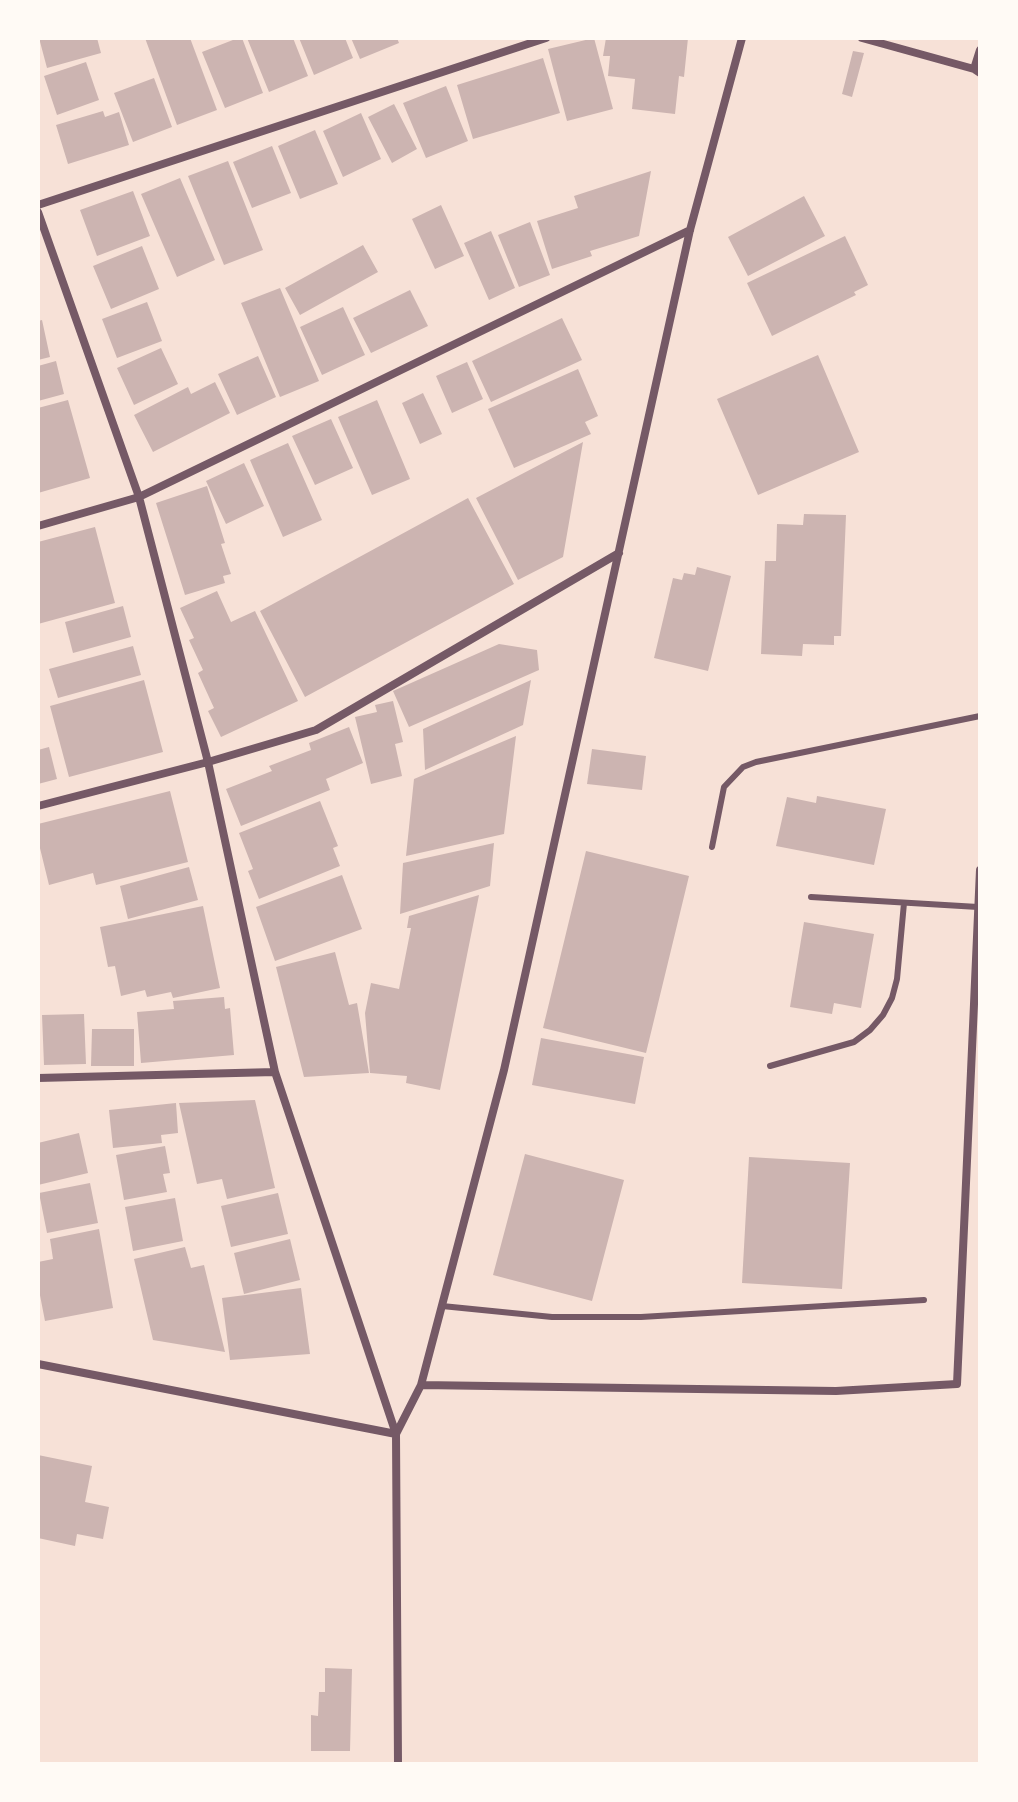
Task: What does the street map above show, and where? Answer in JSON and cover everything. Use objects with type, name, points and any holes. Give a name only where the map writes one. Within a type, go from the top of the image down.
[{"type":"street","points":[[38,205],[546,38]]},
{"type":"street","points":[[396,1434],[421,1385],[504,1070],[690,230],[742,38]]},
{"type":"street","points":[[862,38],[977,71],[980,50]]},
{"type":"street","points":[[38,212],[139,497],[208,762],[275,1072],[396,1434],[398,1764]]},
{"type":"street","points":[[38,526],[139,497],[690,230]]},
{"type":"street","points":[[38,806],[316,730],[619,553]]},
{"type":"street","points":[[421,1385],[836,1391],[957,1384],[980,870]]},
{"type":"street","points":[[38,1078],[275,1072]]},
{"type":"street","points":[[38,1364],[396,1434]]},
{"type":"lane","points":[[712,847],[724,787],[743,767],[980,716]]},
{"type":"lane","points":[[811,897],[978,907]]},
{"type":"lane","points":[[770,1066],[854,1042],[883,1015],[897,979],[904,903]]},
{"type":"lane","points":[[442,1306],[552,1317],[641,1317],[924,1300]]},
{"type":"building","points":[[39,38],[97,38],[101,53],[47,68]]},
{"type":"building","points":[[145,38],[190,38],[217,110],[177,125]]},
{"type":"building","points":[[242,38],[263,93],[225,108],[202,52]]},
{"type":"building","points":[[247,38],[293,38],[308,76],[269,92]]},
{"type":"building","points":[[299,38],[345,38],[353,58],[314,75]]},
{"type":"building","points":[[351,38],[397,38],[399,43],[360,59]]},
{"type":"building","points":[[594,38],[613,109],[567,121],[548,49]]},
{"type":"building","points":[[606,38],[688,38],[684,77],[679,76],[675,114],[632,109],[635,79],[608,76],[610,56],[603,56]]},
{"type":"building","points":[[853,51],[864,53],[852,97],[842,94]]},
{"type":"building","points":[[543,58],[560,113],[473,139],[457,85]]},
{"type":"building","points":[[86,62],[99,100],[57,115],[44,76]]},
{"type":"building","points":[[154,78],[172,127],[133,142],[114,93]]},
{"type":"building","points":[[446,86],[468,141],[426,158],[403,103]]},
{"type":"building","points":[[394,104],[417,149],[392,163],[368,117]]},
{"type":"building","points":[[103,111],[105,117],[119,112],[129,145],[68,164],[56,125]]},
{"type":"building","points":[[361,113],[381,159],[343,177],[323,131]]},
{"type":"building","points":[[315,130],[338,184],[300,199],[278,146]]},
{"type":"building","points":[[272,146],[291,193],[252,208],[233,162]]},
{"type":"building","points":[[228,161],[263,250],[224,265],[188,176]]},
{"type":"building","points":[[651,171],[639,236],[590,251],[592,256],[552,269],[537,221],[578,208],[574,196]]},
{"type":"building","points":[[180,178],[215,260],[177,277],[141,194]]},
{"type":"building","points":[[133,191],[150,236],[97,256],[80,210]]},
{"type":"building","points":[[804,196],[825,236],[748,276],[728,237]]},
{"type":"building","points":[[441,205],[464,256],[435,269],[412,219]]},
{"type":"building","points":[[530,222],[550,275],[519,287],[498,235]]},
{"type":"building","points":[[491,231],[515,288],[489,300],[464,243]]},
{"type":"building","points":[[845,236],[868,285],[854,292],[856,295],[772,336],[747,283]]},
{"type":"building","points":[[363,245],[378,272],[300,315],[285,288]]},
{"type":"building","points":[[142,246],[159,289],[111,309],[93,266]]},
{"type":"building","points":[[280,288],[319,381],[280,397],[241,303]]},
{"type":"building","points":[[410,290],[428,326],[371,353],[353,318]]},
{"type":"building","points":[[147,302],[162,341],[117,358],[102,319]]},
{"type":"building","points":[[343,307],[365,355],[322,375],[300,327]]},
{"type":"building","points":[[562,318],[582,360],[491,402],[472,361]]},
{"type":"building","points":[[42,320],[50,357],[38,360],[38,321]]},
{"type":"building","points":[[161,348],[178,384],[134,405],[117,368]]},
{"type":"building","points":[[818,355],[859,452],[758,495],[717,399]]},
{"type":"building","points":[[258,356],[276,397],[237,415],[218,374]]},
{"type":"building","points":[[56,361],[64,394],[38,401],[38,366]]},
{"type":"building","points":[[467,362],[483,399],[452,413],[436,376]]},
{"type":"building","points":[[578,369],[598,416],[585,422],[591,434],[514,468],[488,409]]},
{"type":"building","points":[[215,382],[230,413],[153,452],[134,415],[188,387],[191,394]]},
{"type":"building","points":[[423,393],[442,434],[420,444],[402,403]]},
{"type":"building","points":[[68,400],[90,478],[38,493],[38,408]]},
{"type":"building","points":[[377,400],[410,479],[372,495],[338,417]]},
{"type":"building","points":[[331,419],[353,468],[315,485],[292,436]]},
{"type":"building","points":[[583,442],[563,557],[518,580],[476,498]]},
{"type":"building","points":[[288,443],[322,520],[283,537],[250,460]]},
{"type":"building","points":[[244,463],[264,506],[226,524],[206,481]]},
{"type":"building","points":[[207,486],[231,574],[223,576],[225,583],[185,595],[156,503]]},
{"type":"building","points":[[468,498],[514,584],[305,697],[260,611]]},
{"type":"building","points":[[804,514],[846,515],[841,636],[834,636],[834,645],[803,644],[802,656],[761,654],[765,561],[776,561],[777,524],[803,525]]},
{"type":"building","points":[[95,527],[115,603],[38,624],[38,542]]},
{"type":"building","points":[[697,567],[731,576],[708,671],[654,658],[673,578],[682,580],[684,573],[695,575]]},
{"type":"building","points":[[217,591],[231,622],[255,611],[298,701],[221,737],[208,711],[214,708],[198,673],[203,670],[189,640],[194,638],[180,608]]},
{"type":"building","points":[[123,606],[131,637],[73,653],[65,622]]},
{"type":"building","points":[[499,644],[537,650],[539,670],[409,727],[393,691]]},
{"type":"building","points":[[133,646],[141,675],[58,698],[49,669]]},
{"type":"building","points":[[144,680],[163,752],[69,777],[50,706]]},
{"type":"building","points":[[531,680],[523,725],[425,770],[423,729]]},
{"type":"building","points":[[393,701],[403,742],[395,744],[402,776],[371,784],[355,717],[377,712],[375,705]]},
{"type":"building","points":[[349,727],[363,763],[326,779],[330,790],[241,826],[226,789],[272,771],[269,766],[311,750],[309,743]]},
{"type":"building","points":[[516,736],[504,834],[406,856],[414,779]]},
{"type":"building","points":[[49,747],[57,779],[38,784],[38,750]]},
{"type":"building","points":[[592,749],[646,756],[642,790],[587,784]]},
{"type":"building","points":[[170,791],[188,862],[96,885],[93,873],[49,885],[38,840],[38,824]]},
{"type":"building","points":[[817,796],[886,809],[874,865],[776,846],[787,797],[816,803]]},
{"type":"building","points":[[320,801],[338,846],[333,848],[340,866],[259,899],[248,871],[253,869],[239,833]]},
{"type":"building","points":[[494,843],[490,886],[400,914],[403,863]]},
{"type":"building","points":[[586,851],[689,876],[646,1053],[543,1028]]},
{"type":"building","points":[[189,867],[198,900],[128,919],[120,886]]},
{"type":"building","points":[[342,875],[362,929],[275,961],[256,907]]},
{"type":"building","points":[[479,895],[440,1090],[406,1083],[407,1076],[370,1073],[365,1013],[371,983],[399,989],[411,928],[407,928],[409,916]]},
{"type":"building","points":[[203,906],[220,988],[173,998],[171,992],[147,997],[145,990],[121,996],[115,966],[108,967],[100,927]]},
{"type":"building","points":[[804,922],[874,934],[861,1008],[834,1003],[832,1014],[790,1007]]},
{"type":"building","points":[[335,952],[349,1005],[357,1003],[369,1073],[304,1077],[276,967]]},
{"type":"building","points":[[224,997],[225,1009],[230,1008],[234,1055],[141,1063],[137,1012],[174,1009],[173,1001]]},
{"type":"building","points":[[84,1014],[86,1064],[44,1065],[42,1015]]},
{"type":"building","points":[[92,1029],[134,1029],[134,1066],[91,1066]]},
{"type":"building","points":[[541,1038],[644,1057],[635,1104],[532,1085]]},
{"type":"building","points":[[255,1100],[275,1188],[227,1199],[222,1179],[197,1184],[179,1103]]},
{"type":"building","points":[[176,1103],[178,1133],[161,1135],[162,1143],[113,1148],[109,1110]]},
{"type":"building","points":[[79,1133],[88,1173],[38,1185],[38,1143]]},
{"type":"building","points":[[165,1146],[170,1173],[163,1174],[167,1192],[124,1200],[116,1155]]},
{"type":"building","points":[[525,1154],[624,1180],[592,1301],[493,1275]]},
{"type":"building","points":[[749,1157],[850,1163],[842,1289],[742,1283]]},
{"type":"building","points":[[90,1183],[98,1223],[47,1233],[39,1193]]},
{"type":"building","points":[[278,1193],[288,1234],[231,1247],[221,1206]]},
{"type":"building","points":[[175,1198],[183,1241],[133,1251],[125,1207]]},
{"type":"building","points":[[99,1229],[113,1308],[45,1321],[38,1285],[38,1262],[53,1259],[50,1239]]},
{"type":"building","points":[[290,1239],[300,1280],[244,1294],[234,1253]]},
{"type":"building","points":[[185,1247],[191,1268],[204,1265],[225,1352],[153,1340],[134,1259]]},
{"type":"building","points":[[301,1288],[310,1354],[230,1360],[222,1298]]},
{"type":"building","points":[[38,1455],[92,1466],[85,1502],[109,1507],[103,1539],[77,1534],[75,1546],[38,1538]]},
{"type":"building","points":[[325,1668],[352,1669],[350,1751],[311,1751],[311,1715],[318,1716],[319,1692],[325,1692]]}]
